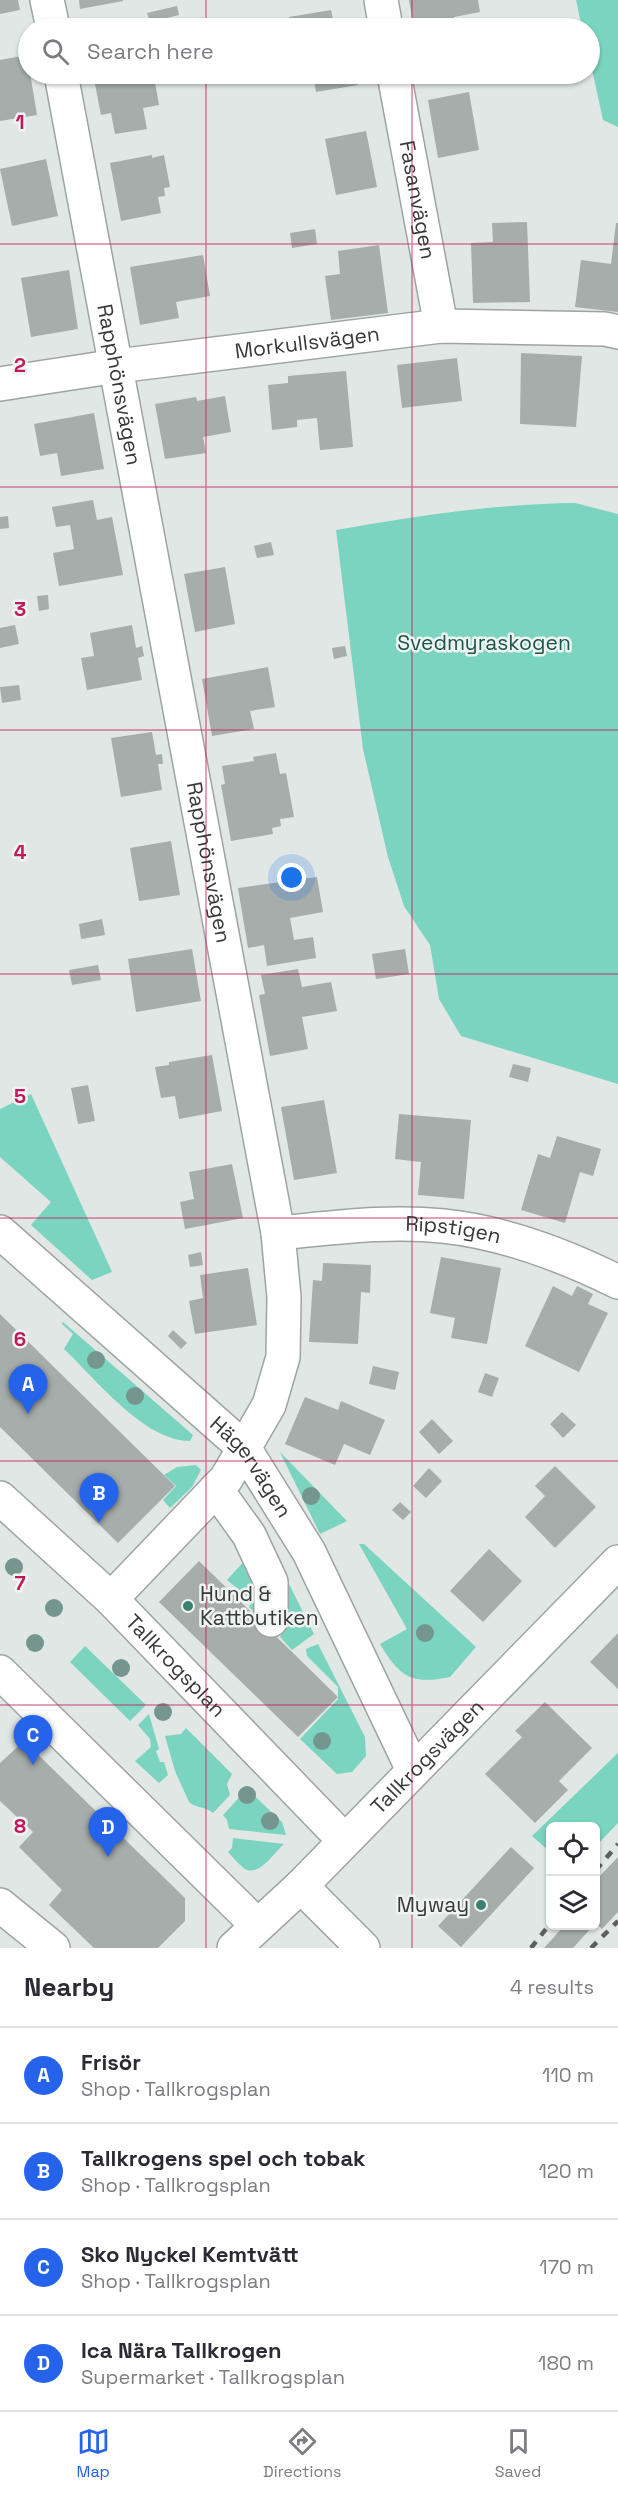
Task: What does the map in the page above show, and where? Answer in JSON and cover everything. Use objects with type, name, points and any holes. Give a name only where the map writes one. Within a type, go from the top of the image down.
[{"type":"street","points":[[47,0],[51,18]]},
{"type":"street","points":[[381,0],[384,18]]},
{"type":"street","name":"Rapphönsvägen","points":[[63,84],[278,1233],[284,1297],[283,1357],[269,1406],[226,1479],[111,1599]]},
{"type":"street","name":"Fasanvägen","points":[[396,84],[441,326]]},
{"type":"street","name":"Morkullsvägen","points":[[0,384],[117,366],[441,326],[605,329],[618,332]]},
{"type":"street","name":"Ripstigen","points":[[278,1233],[373,1224],[444,1226],[513,1240],[591,1268],[618,1282]]},
{"type":"street","name":"Hägervägen","points":[[0,1232],[244,1448],[309,1552],[413,1770]]},
{"type":"street","points":[[216,1489],[249,1535],[271,1582],[271,1620]]},
{"type":"street","name":"Tallkrogsplan","points":[[0,1498],[111,1599],[344,1840]]},
{"type":"street","name":"Tallkrogsvägen","points":[[234,1948],[301,1886],[618,1562]]},
{"type":"street","points":[[7,1692],[257,1925]]},
{"type":"street","points":[[301,1886],[363,1948]]},
{"type":"street","points":[[0,1905],[53,1948]]},
{"type":"green space","points":[[576,0],[618,0],[618,127],[603,120],[595,84],[600,84],[600,18],[580,18]]},
{"type":"green space","name":"Svedmyraskogen","points":[[575,503],[618,514],[618,1084],[461,1036],[439,999],[430,945],[404,906],[388,857],[363,749],[336,530],[455,512]]},
{"type":"green space","points":[[31,1094],[112,1272],[92,1280],[31,1225],[51,1202],[0,1157],[0,1109]]},
{"type":"green space","points":[[63,1322],[193,1435],[190,1441],[155,1431],[122,1406],[64,1349],[73,1334],[62,1324]]},
{"type":"green space","points":[[280,1452],[347,1521],[320,1534]]},
{"type":"green space","points":[[196,1465],[201,1470],[192,1487],[170,1508],[163,1500],[176,1486],[164,1475],[177,1467]]},
{"type":"green space","points":[[359,1544],[364,1544],[476,1647],[450,1677],[416,1679],[401,1671],[387,1655],[380,1644],[407,1629]]},
{"type":"green space","points":[[248,1557],[256,1575],[255,1613],[249,1607],[253,1601],[227,1580]]},
{"type":"green space","points":[[276,1558],[314,1634],[292,1650],[280,1637],[284,1628],[286,1608]]},
{"type":"green space","points":[[318,1644],[365,1737],[366,1756],[352,1772],[337,1774],[300,1739],[338,1699],[338,1687],[307,1656],[306,1649]]},
{"type":"green space","points":[[85,1646],[146,1705],[130,1721],[70,1662]]},
{"type":"green space","points":[[149,1714],[159,1749],[156,1751],[160,1762],[164,1762],[168,1775],[159,1783],[135,1761],[151,1747],[150,1739],[138,1725]]},
{"type":"green space","points":[[186,1728],[232,1774],[227,1784],[230,1795],[213,1813],[189,1802],[175,1771],[165,1736],[181,1734]]},
{"type":"green space","points":[[618,1753],[618,1823],[600,1842],[600,1822],[547,1822]]},
{"type":"green space","points":[[247,1789],[282,1822],[286,1835],[229,1829],[223,1815]]},
{"type":"green space","points":[[546,1822],[546,1848],[532,1836]]},
{"type":"green space","points":[[233,1838],[284,1844],[261,1867],[250,1871],[228,1852],[232,1848]]},
{"type":"building","points":[[0,0],[18,0],[20,10],[0,14]]},
{"type":"building","points":[[79,0],[123,0],[123,1],[80,9]]},
{"type":"building","points":[[409,0],[478,0],[480,12],[454,18],[412,18]]},
{"type":"building","points":[[177,6],[179,15],[149,18],[147,13]]},
{"type":"building","points":[[331,10],[333,18],[289,18]]},
{"type":"building","points":[[18,57],[18,84],[32,84],[37,115],[0,121],[0,60]]},
{"type":"building","points":[[95,84],[155,84],[159,105],[143,108],[147,129],[115,134],[111,113],[101,115]]},
{"type":"building","points":[[315,84],[358,85],[316,92]]},
{"type":"building","points":[[469,92],[479,150],[438,158],[428,100]]},
{"type":"building","points":[[366,131],[377,187],[336,195],[325,139]]},
{"type":"building","points":[[152,155],[152,158],[164,155],[170,187],[164,188],[165,196],[158,197],[161,213],[121,221],[110,163]]},
{"type":"building","points":[[46,159],[58,216],[12,226],[0,169]]},
{"type":"building","points":[[527,222],[530,302],[473,303],[471,243],[493,242],[492,223]]},
{"type":"building","points":[[616,223],[618,223],[618,312],[575,307],[581,260],[611,264]]},
{"type":"building","points":[[315,229],[317,244],[292,248],[290,233]]},
{"type":"building","points":[[379,245],[388,313],[331,320],[325,276],[340,274],[338,251]]},
{"type":"building","points":[[203,255],[210,296],[176,302],[179,318],[140,325],[130,267]]},
{"type":"building","points":[[69,270],[78,329],[31,337],[21,278]]},
{"type":"building","points":[[521,353],[582,356],[576,427],[520,424]]},
{"type":"building","points":[[457,358],[462,401],[402,408],[397,365]]},
{"type":"building","points":[[346,371],[353,447],[320,450],[317,418],[297,420],[297,427],[272,430],[268,385],[288,383],[288,376]]},
{"type":"building","points":[[225,396],[231,432],[203,437],[206,453],[165,459],[155,404],[196,397],[197,401]]},
{"type":"building","points":[[94,413],[104,469],[61,476],[57,453],[40,456],[34,424]]},
{"type":"building","points":[[93,500],[97,520],[112,517],[123,575],[59,586],[53,553],[74,549],[70,525],[56,527],[52,507]]},
{"type":"building","points":[[8,516],[9,528],[0,529],[0,517]]},
{"type":"building","points":[[271,542],[274,555],[257,558],[254,546]]},
{"type":"building","points":[[225,567],[235,624],[195,632],[184,574]]},
{"type":"building","points":[[48,595],[49,609],[39,611],[37,596]]},
{"type":"building","points":[[15,625],[19,644],[0,648],[0,628]]},
{"type":"building","points":[[132,625],[136,648],[142,646],[144,656],[138,658],[142,680],[87,690],[81,658],[94,656],[90,633]]},
{"type":"building","points":[[345,646],[347,656],[334,659],[332,648]]},
{"type":"building","points":[[268,667],[275,707],[250,711],[254,729],[212,736],[202,679]]},
{"type":"building","points":[[19,685],[21,700],[2,703],[0,687]]},
{"type":"building","points":[[152,732],[156,755],[162,754],[163,764],[158,764],[162,790],[121,797],[111,738]]},
{"type":"building","points":[[276,753],[280,774],[286,773],[294,817],[280,819],[281,826],[272,828],[273,834],[231,841],[221,785],[225,784],[222,766],[254,761],[253,757]]},
{"type":"building","points":[[171,841],[180,895],[139,901],[130,848]]},
{"type":"building","points":[[317,877],[323,912],[290,918],[294,940],[313,937],[316,958],[267,966],[264,945],[248,948],[238,888]]},
{"type":"building","points":[[102,919],[105,935],[81,939],[79,924]]},
{"type":"building","points":[[192,949],[201,1001],[136,1012],[128,959]]},
{"type":"building","points":[[405,949],[409,974],[376,979],[372,954]]},
{"type":"building","points":[[98,965],[101,980],[72,985],[69,970]]},
{"type":"building","points":[[298,969],[302,987],[331,982],[337,1011],[302,1017],[308,1049],[270,1056],[259,995],[265,994],[261,975]]},
{"type":"building","points":[[212,1055],[222,1111],[179,1119],[175,1096],[161,1098],[155,1067],[169,1065],[169,1062]]},
{"type":"building","points":[[513,1064],[531,1068],[528,1082],[509,1077]]},
{"type":"building","points":[[88,1085],[95,1121],[78,1124],[71,1088]]},
{"type":"building","points":[[324,1100],[337,1173],[294,1180],[281,1107]]},
{"type":"building","points":[[399,1114],[471,1120],[464,1199],[418,1195],[421,1162],[395,1159]]},
{"type":"building","points":[[557,1136],[601,1149],[593,1176],[580,1172],[565,1223],[521,1210],[538,1154],[550,1158]]},
{"type":"building","points":[[232,1164],[243,1218],[185,1229],[180,1202],[194,1199],[189,1172]]},
{"type":"building","points":[[201,1252],[203,1265],[190,1267],[188,1255]]},
{"type":"building","points":[[441,1257],[501,1268],[487,1344],[451,1338],[455,1318],[430,1313]]},
{"type":"building","points":[[323,1263],[371,1265],[370,1293],[361,1292],[358,1344],[309,1342],[313,1280],[322,1281]]},
{"type":"building","points":[[248,1268],[257,1325],[195,1334],[189,1301],[203,1298],[200,1275]]},
{"type":"building","points":[[553,1286],[572,1296],[577,1286],[593,1294],[588,1304],[608,1313],[579,1372],[525,1346]]},
{"type":"building","points":[[0,1314],[175,1486],[118,1543],[0,1427]]},
{"type":"building","points":[[173,1330],[187,1343],[181,1349],[168,1336]]},
{"type":"building","points":[[373,1366],[399,1372],[395,1390],[369,1384]]},
{"type":"building","points":[[485,1373],[499,1378],[492,1397],[478,1392]]},
{"type":"building","points":[[305,1397],[338,1410],[341,1401],[385,1420],[370,1455],[344,1444],[335,1465],[285,1444]]},
{"type":"building","points":[[562,1412],[576,1425],[563,1438],[550,1424]]},
{"type":"building","points":[[432,1419],[453,1441],[439,1454],[419,1432]]},
{"type":"building","points":[[555,1466],[596,1507],[555,1548],[525,1517],[545,1496],[535,1486]]},
{"type":"building","points":[[429,1468],[442,1481],[426,1498],[413,1486]]},
{"type":"building","points":[[400,1502],[411,1512],[403,1520],[392,1510]]},
{"type":"building","points":[[489,1549],[522,1581],[483,1622],[450,1591]]},
{"type":"building","points":[[199,1561],[338,1697],[298,1737],[159,1602]]},
{"type":"building","points":[[618,1633],[618,1689],[590,1662]]},
{"type":"building","points":[[545,1702],[592,1748],[559,1781],[568,1790],[535,1823],[485,1774],[522,1737],[515,1731]]},
{"type":"building","points":[[24,1741],[185,1898],[185,1921],[158,1948],[94,1948],[49,1905],[62,1890],[19,1847],[33,1832],[0,1801],[0,1763]]},
{"type":"building","points":[[511,1847],[534,1868],[461,1947],[438,1926]]},
{"type":"building","points":[[618,1857],[618,1912],[602,1929],[600,1927],[600,1876]]},
{"type":"building","points":[[560,1930],[589,1930],[573,1948],[544,1948]]},
{"type":"railway","points":[[600,1865],[618,1844]]},
{"type":"railway","points":[[591,1948],[618,1921]]},
{"type":"railway","points":[[531,1948],[546,1929]]},
{"type":"place","name":"Frisör","points":[[28,1414]]},
{"type":"place","name":"Tallkrogens spel och tobak","points":[[99,1523]]},
{"type":"place","name":"Hund & Kattbutiken","points":[[188,1606]]},
{"type":"place","name":"Sko Nyckel Kemtvätt","points":[[33,1765]]},
{"type":"place","name":"Ica Nära Tallkrogen","points":[[108,1857]]},
{"type":"place","name":"Myway","points":[[481,1905]]}]
